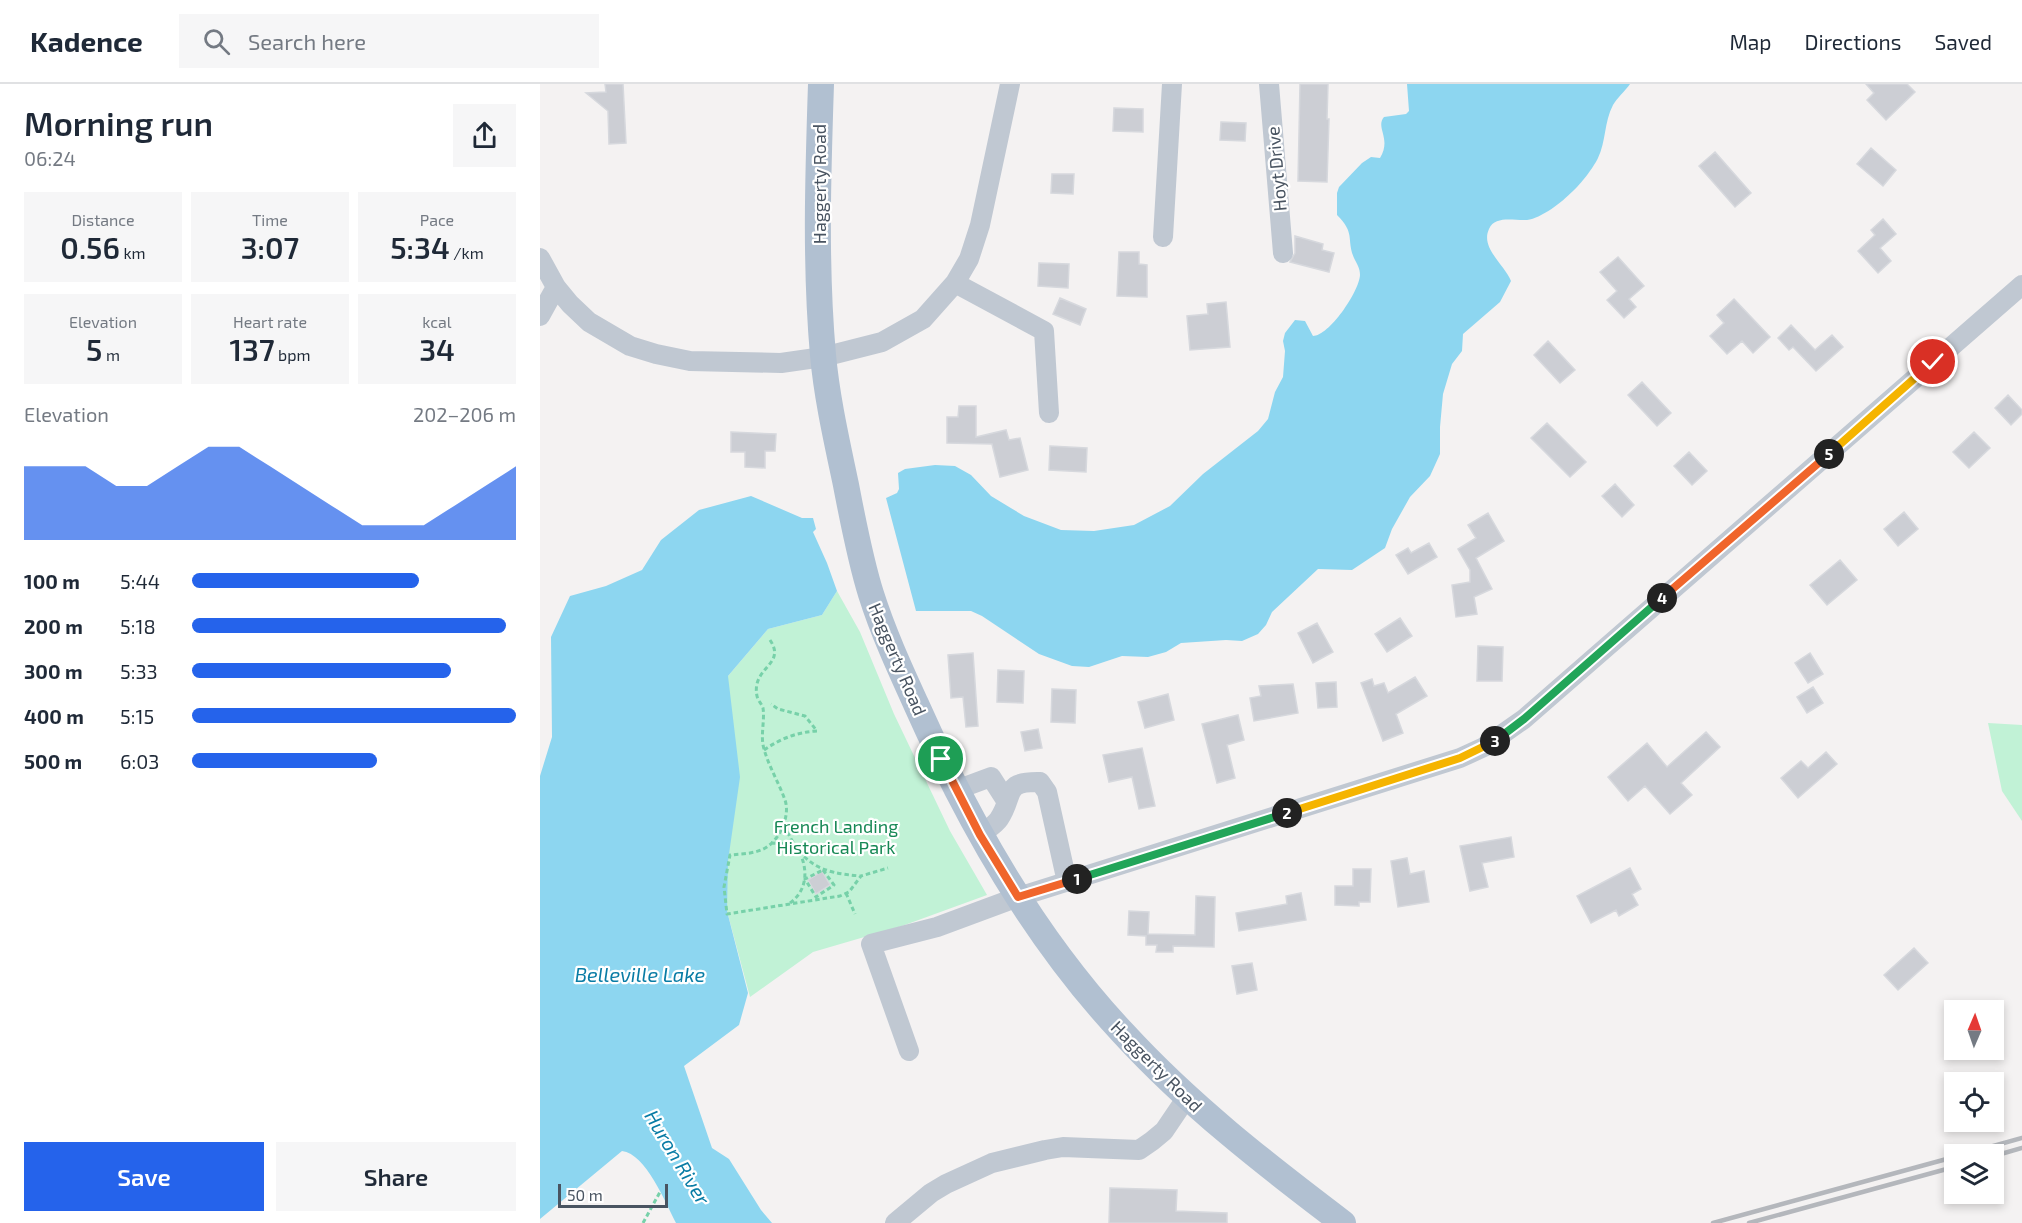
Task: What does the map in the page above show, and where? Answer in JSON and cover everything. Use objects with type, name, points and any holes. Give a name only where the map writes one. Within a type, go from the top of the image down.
[{"type":"main road","name":"Haggerty Road","points":[[821,84],[819,236],[824,357],[833,426],[853,521],[871,594],[895,657],[956,790],[980,835],[1018,897],[1102,1009],[1205,1115],[1343,1223]]},
{"type":"street","points":[[540,258],[556,287],[589,322],[630,346],[656,354],[690,361],[781,363],[824,357],[882,342],[923,319],[955,283],[969,259],[980,225],[1010,84]]},
{"type":"street","points":[[1163,237],[1172,84]]},
{"type":"street","name":"Hoyt Drive","points":[[1269,84],[1283,253]]},
{"type":"street","points":[[955,283],[1044,331],[1049,413]]},
{"type":"street","points":[[909,1051],[871,944],[937,927],[1018,897],[1460,758],[1504,735],[2022,285]]},
{"type":"street","points":[[540,316],[556,287]]},
{"type":"street","points":[[956,790],[991,777],[1007,802]]},
{"type":"street","points":[[980,835],[998,821],[1012,787],[1019,783],[1040,782],[1047,792],[1067,882]]},
{"type":"street","points":[[895,1223],[931,1193],[992,1163],[1063,1147],[1139,1150],[1164,1131],[1187,1097]]},
{"type":"path","points":[[770,640],[776,648],[776,656],[762,672],[756,688],[757,698],[763,708],[764,750],[786,802],[784,825],[802,856],[806,868],[802,889],[789,904]]},
{"type":"path","points":[[764,750],[778,740],[817,731],[805,716],[778,709],[771,704]]},
{"type":"path","points":[[784,825],[764,849],[747,854],[730,855],[724,887],[727,914],[846,893],[861,876]]},
{"type":"path","points":[[770,843],[793,844]]},
{"type":"path","points":[[802,856],[823,870],[836,874],[861,876],[888,868]]},
{"type":"path","points":[[805,879],[816,897],[834,885],[823,870]]},
{"type":"path","points":[[805,879],[823,870]]},
{"type":"path","points":[[846,893],[855,914]]},
{"type":"path","points":[[643,1223],[660,1192]]},
{"type":"green space","name":"French Landing Historical Park","points":[[837,591],[860,632],[894,714],[950,831],[987,895],[902,926],[813,952],[750,997],[727,911],[728,676],[768,629],[822,615]]},
{"type":"green space","points":[[1988,723],[2022,725],[2022,821],[2002,791]]},
{"type":"water","points":[[1407,84],[1630,84],[1610,112],[1601,152],[1596,162],[1576,188],[1558,204],[1533,219],[1500,220],[1489,229],[1487,236],[1490,250],[1511,281],[1500,302],[1463,334],[1462,351],[1452,364],[1443,394],[1440,454],[1430,476],[1410,497],[1392,529],[1385,548],[1352,570],[1318,569],[1272,612],[1266,625],[1258,634],[1242,641],[1181,643],[1166,652],[1148,657],[1122,656],[1089,667],[1072,666],[1039,654],[971,611],[916,611],[886,498],[897,493],[898,473],[905,469],[935,465],[955,466],[971,475],[991,496],[1024,516],[1061,530],[1094,531],[1134,525],[1170,506],[1203,474],[1258,431],[1268,419],[1275,392],[1283,377],[1285,333],[1295,320],[1305,321],[1313,336],[1320,334],[1342,312],[1358,283],[1360,275],[1352,251],[1349,232],[1337,215],[1337,193],[1339,187],[1362,163],[1371,157],[1380,158],[1384,145],[1381,125],[1384,117],[1406,114],[1409,111]]},
{"type":"water","name":"Belleville Lake","points":[[751,496],[802,518],[813,518],[816,529],[813,532],[837,591],[822,615],[768,629],[728,676],[740,777],[728,861],[727,911],[748,993],[739,1025],[684,1066],[712,1148],[729,1159],[761,1210],[772,1223],[676,1223],[647,1170],[631,1154],[622,1151],[540,1219],[540,776],[552,737],[551,637],[570,596],[606,586],[642,570],[661,540],[699,510]]},
{"type":"building","points":[[605,84],[623,84],[626,143],[609,144],[608,111],[586,93],[606,92]]},
{"type":"building","points":[[1300,84],[1328,84],[1327,182],[1298,181]]},
{"type":"building","points":[[1866,84],[1907,84],[1915,92],[1886,120],[1867,100],[1874,93]]},
{"type":"building","points":[[1114,108],[1143,109],[1143,132],[1113,131]]},
{"type":"building","points":[[1221,122],[1246,123],[1245,141],[1220,140]]},
{"type":"building","points":[[1871,148],[1896,170],[1883,186],[1857,164]]},
{"type":"building","points":[[1715,152],[1751,193],[1735,207],[1699,166]]},
{"type":"building","points":[[1052,174],[1074,174],[1073,194],[1051,193]]},
{"type":"building","points":[[1883,219],[1896,234],[1880,248],[1891,261],[1878,273],[1858,251],[1875,235],[1871,230]]},
{"type":"building","points":[[1295,236],[1323,244],[1322,250],[1334,253],[1329,272],[1290,262],[1295,253]]},
{"type":"building","points":[[1119,252],[1139,252],[1139,264],[1147,265],[1147,297],[1117,296]]},
{"type":"building","points":[[1618,257],[1644,286],[1629,299],[1636,307],[1624,318],[1607,300],[1617,291],[1600,272]]},
{"type":"building","points":[[1039,263],[1069,264],[1068,288],[1038,286]]},
{"type":"building","points":[[1060,298],[1086,309],[1080,325],[1053,314]]},
{"type":"building","points":[[1734,299],[1770,337],[1753,353],[1742,341],[1727,354],[1710,336],[1724,323],[1717,315]]},
{"type":"building","points":[[1226,302],[1230,347],[1190,350],[1187,316],[1208,314],[1207,304]]},
{"type":"building","points":[[1791,325],[1815,350],[1832,335],[1843,347],[1816,371],[1793,347],[1789,350],[1778,338]]},
{"type":"building","points":[[1548,341],[1575,370],[1560,383],[1534,355]]},
{"type":"building","points":[[1642,382],[1671,413],[1657,426],[1628,395]]},
{"type":"building","points":[[2008,395],[2022,410],[2022,414],[2011,425],[1995,408]]},
{"type":"building","points":[[959,406],[976,406],[976,437],[1006,430],[1009,440],[1020,438],[1028,470],[1000,477],[992,444],[947,443],[947,417],[958,417]]},
{"type":"building","points":[[1547,423],[1586,462],[1570,477],[1531,438]]},
{"type":"building","points":[[731,432],[776,434],[775,451],[765,451],[765,468],[745,467],[745,452],[731,452]]},
{"type":"building","points":[[1974,432],[1990,448],[1969,468],[1953,452]]},
{"type":"building","points":[[1050,446],[1087,448],[1086,472],[1049,470]]},
{"type":"building","points":[[1689,452],[1707,471],[1692,485],[1674,466]]},
{"type":"building","points":[[1615,484],[1634,505],[1622,517],[1602,496]]},
{"type":"building","points":[[1904,512],[1918,529],[1898,546],[1884,529]]},
{"type":"building","points":[[1488,513],[1504,541],[1476,558],[1492,589],[1474,597],[1477,614],[1456,617],[1452,585],[1470,582],[1470,570],[1458,549],[1476,538],[1468,525]]},
{"type":"building","points":[[1429,543],[1437,557],[1408,574],[1396,555],[1408,548],[1411,553]]},
{"type":"building","points":[[1840,560],[1857,580],[1827,605],[1810,585]]},
{"type":"building","points":[[1400,618],[1412,636],[1387,652],[1375,634]]},
{"type":"building","points":[[1317,623],[1333,652],[1313,663],[1298,633]]},
{"type":"building","points":[[1478,646],[1503,647],[1502,681],[1477,681]]},
{"type":"building","points":[[973,653],[978,726],[966,727],[963,697],[951,698],[948,655]]},
{"type":"building","points":[[1810,653],[1823,674],[1808,683],[1795,663]]},
{"type":"building","points":[[998,670],[1024,671],[1023,703],[997,702]]},
{"type":"building","points":[[1415,677],[1427,696],[1396,714],[1403,733],[1383,741],[1361,683],[1372,679],[1374,686],[1384,683],[1388,693]]},
{"type":"building","points":[[1336,682],[1337,707],[1318,708],[1316,683]]},
{"type":"building","points":[[1293,684],[1298,713],[1254,721],[1250,698],[1261,696],[1259,686]]},
{"type":"building","points":[[1813,687],[1823,703],[1807,713],[1797,697]]},
{"type":"building","points":[[1052,689],[1076,690],[1075,723],[1051,722]]},
{"type":"building","points":[[1168,694],[1174,720],[1145,728],[1138,702]]},
{"type":"building","points":[[1238,715],[1244,740],[1227,745],[1235,778],[1217,783],[1202,724]]},
{"type":"building","points":[[1038,729],[1042,748],[1025,751],[1021,732]]},
{"type":"building","points":[[1706,732],[1720,747],[1681,783],[1692,795],[1670,814],[1645,786],[1628,801],[1608,777],[1647,743],[1667,767]]},
{"type":"building","points":[[1142,748],[1155,806],[1139,809],[1132,777],[1109,782],[1103,755]]},
{"type":"building","points":[[1826,752],[1837,764],[1798,798],[1781,778],[1801,761],[1808,768]]},
{"type":"building","points":[[1511,837],[1514,857],[1482,863],[1488,887],[1470,891],[1460,846]]},
{"type":"building","points":[[1407,858],[1410,874],[1424,871],[1429,902],[1398,907],[1391,861]]},
{"type":"building","points":[[1630,868],[1641,889],[1632,894],[1638,905],[1619,916],[1616,910],[1591,923],[1577,896]]},
{"type":"building","points":[[1353,869],[1371,869],[1370,902],[1359,902],[1359,906],[1335,905],[1335,886],[1353,886]]},
{"type":"building","points":[[822,871],[830,885],[816,894],[808,880]]},
{"type":"building","points":[[1301,893],[1306,920],[1239,931],[1236,913],[1287,904],[1286,896]]},
{"type":"building","points":[[1196,896],[1215,897],[1214,947],[1173,946],[1173,952],[1156,952],[1157,945],[1146,945],[1146,936],[1128,935],[1129,911],[1149,912],[1148,934],[1195,935]]},
{"type":"building","points":[[1914,948],[1928,963],[1898,990],[1884,975]]},
{"type":"building","points":[[1252,963],[1257,990],[1237,994],[1232,966]]},
{"type":"building","points":[[1110,1188],[1177,1190],[1176,1211],[1227,1213],[1227,1223],[1109,1223]]},
{"type":"railway","points":[[2000,1144],[2022,1138]]},
{"type":"railway","points":[[2004,1153],[2022,1148]]},
{"type":"railway","points":[[1713,1223],[1944,1160]]},
{"type":"railway","points":[[1749,1223],[1944,1170]]},
{"type":"route","points":[[941,759],[980,835],[1018,897],[1460,758],[1504,735],[1524,719],[1933,362]]},
{"type":"water label","name":"Huron River","points":[[678,1157]]}]
